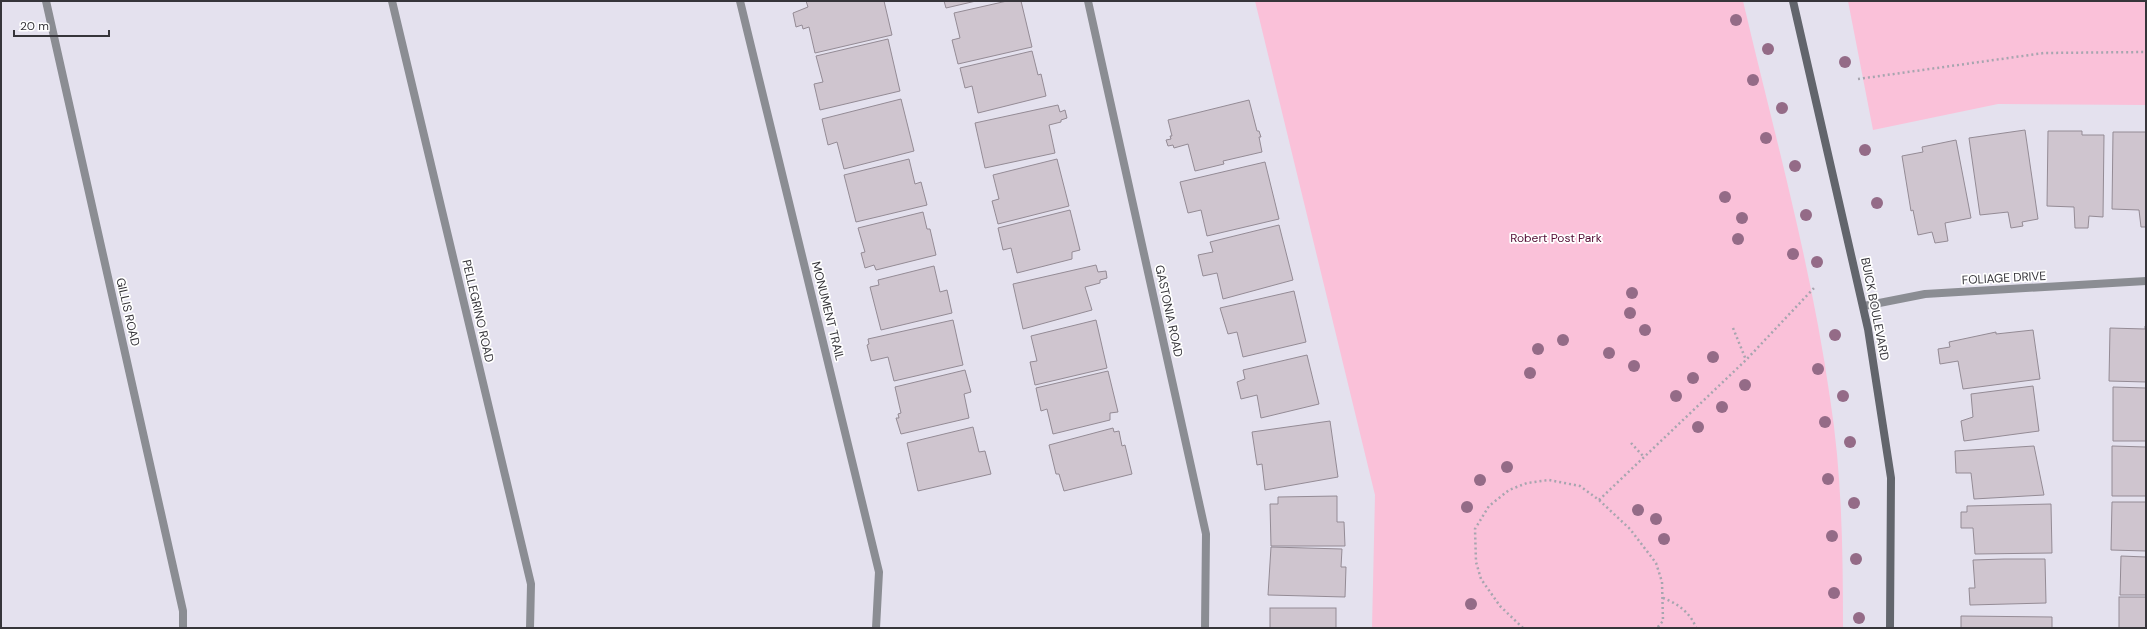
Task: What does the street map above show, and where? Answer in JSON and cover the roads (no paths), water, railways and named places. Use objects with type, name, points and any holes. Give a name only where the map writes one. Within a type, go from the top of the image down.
[{"type":"street","name":"GILLIS ROAD","points":[[46,1],[183,611],[183,628]]},
{"type":"street","name":"PELLEGRINO ROAD","points":[[392,1],[530,584],[530,628]]},
{"type":"street","name":"MONUMENT TRAIL","points":[[740,1],[879,572],[876,628]]},
{"type":"street","name":"GASTONIA ROAD","points":[[1088,1],[1206,534],[1206,628]]},
{"type":"street","name":"BUICK BOULEVARD","points":[[1793,1],[1864,306],[1891,478],[1890,628]]},
{"type":"street","name":"FOLIAGE DRIVE","points":[[1864,306],[1925,294],[2146,281]]},
{"type":"park label","name":"Robert Post Park","points":[[1556,238]]}]
